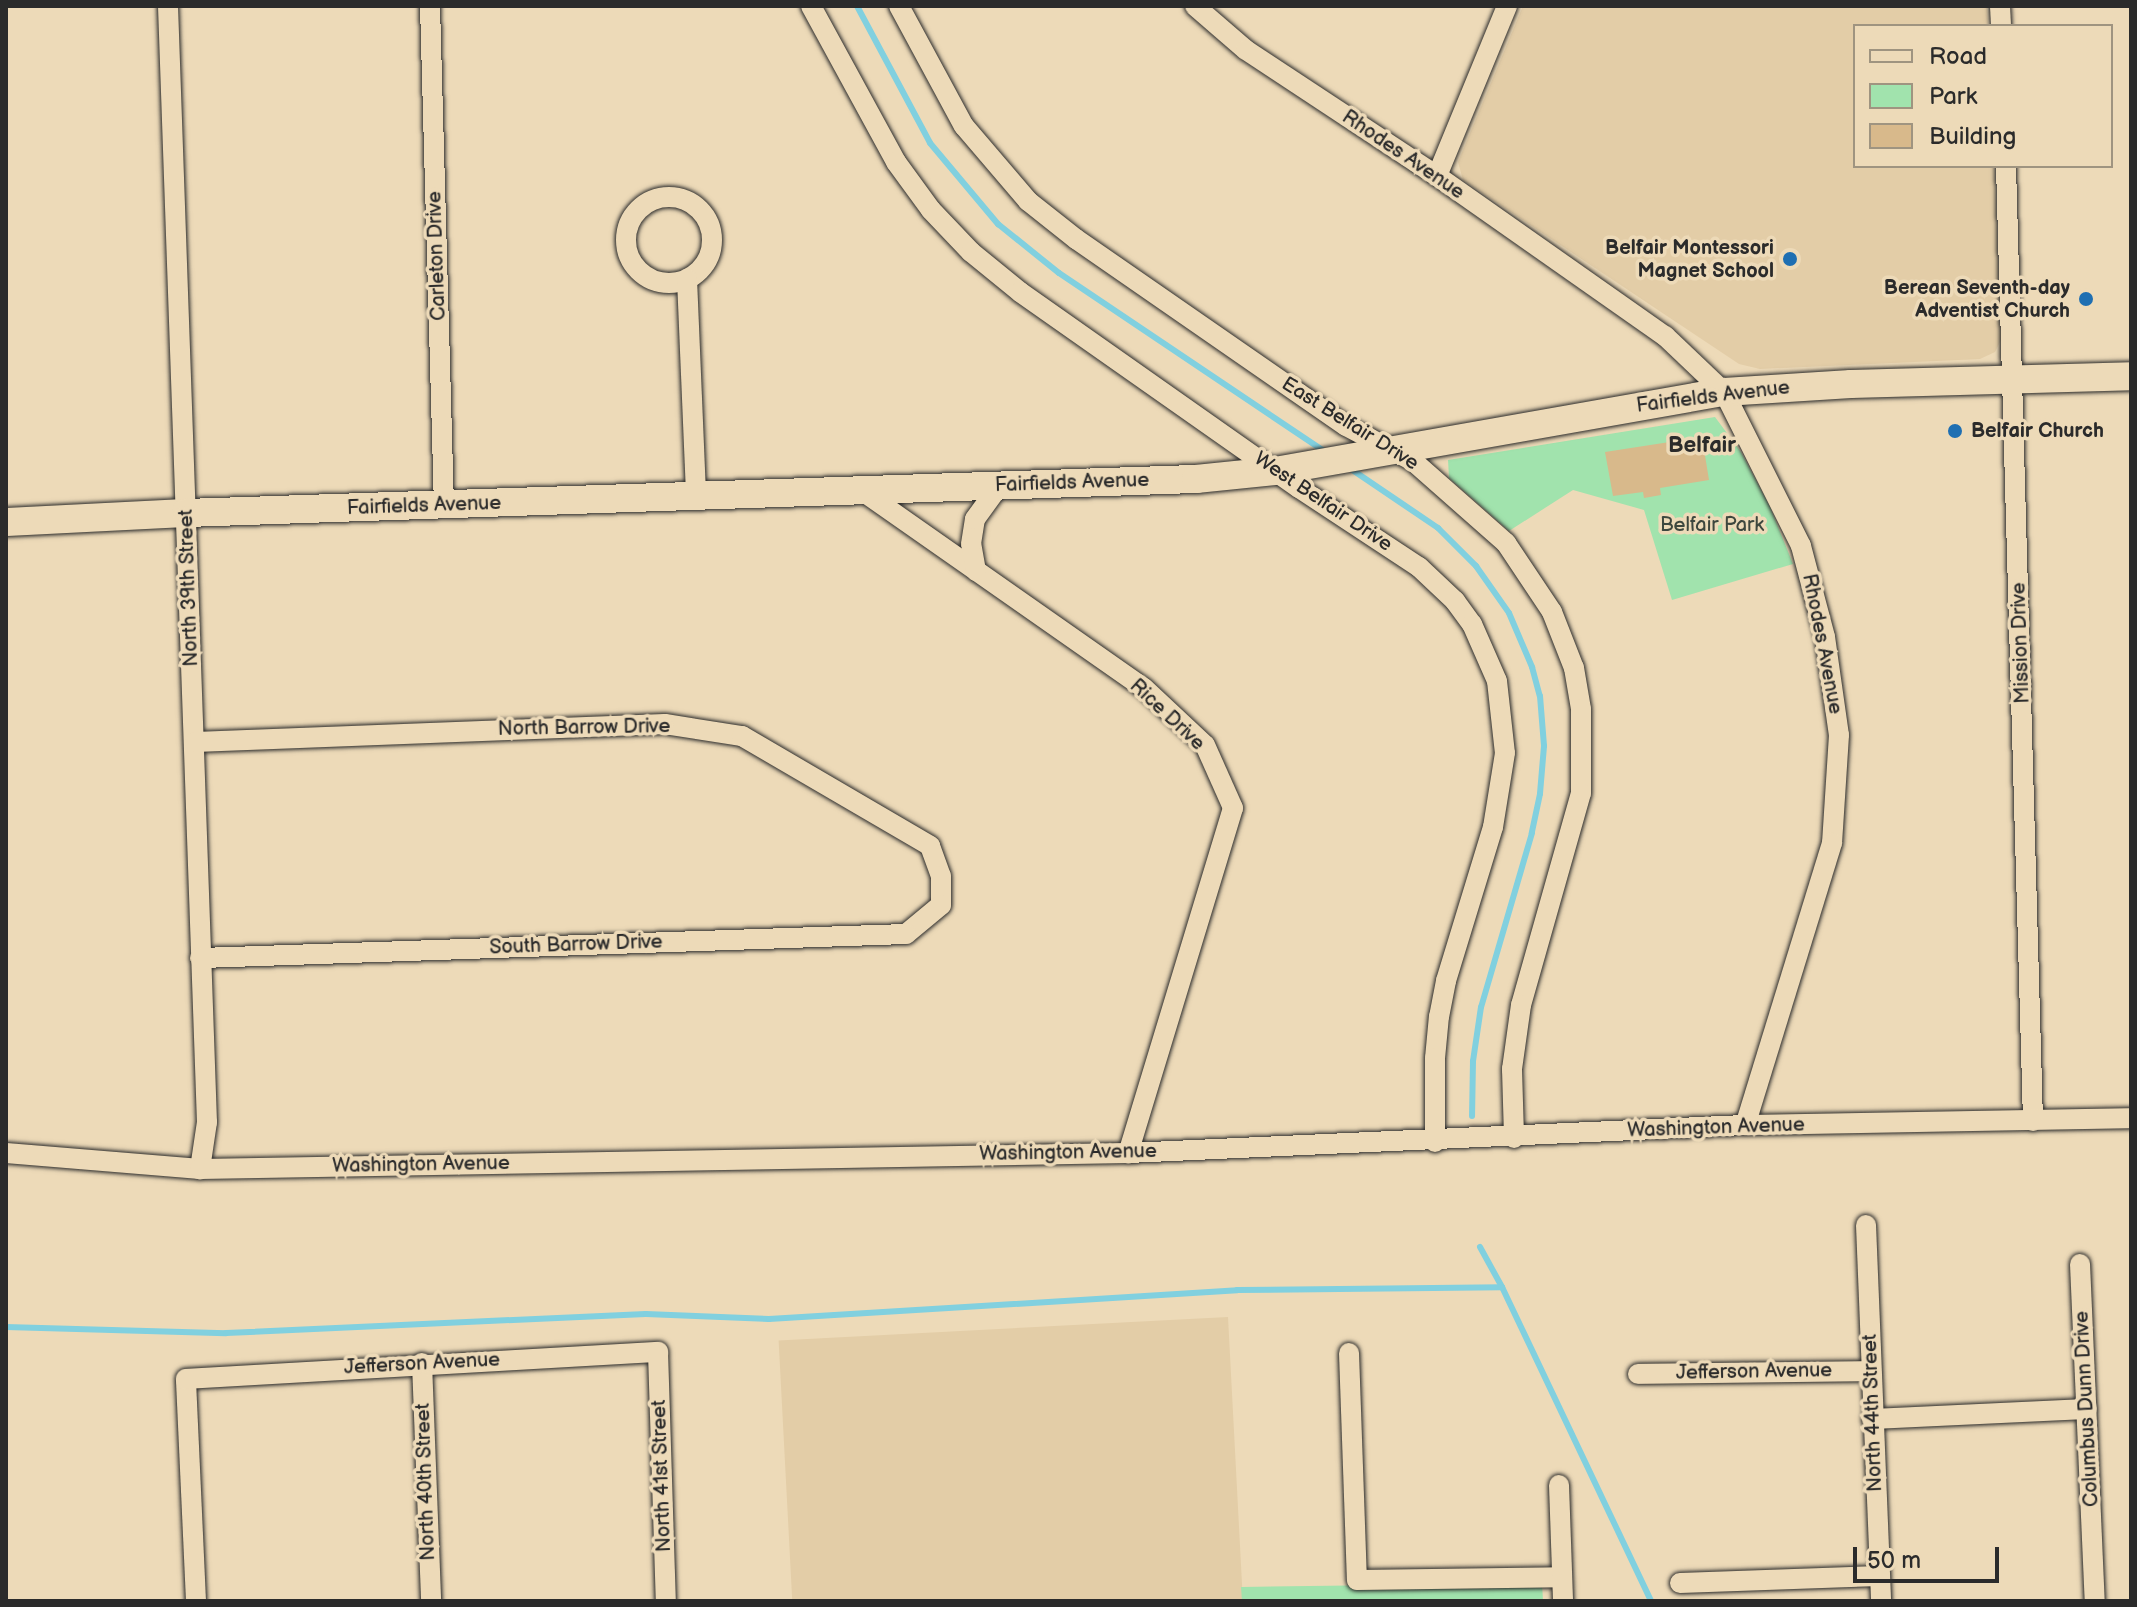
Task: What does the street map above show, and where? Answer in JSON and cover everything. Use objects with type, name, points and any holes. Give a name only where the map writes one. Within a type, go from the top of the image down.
[{"type":"street","name":"North 39th Street","points":[[168,6],[207,1122],[200,1169]]},
{"type":"street","name":"Carleton Drive","points":[[430,6],[444,506]]},
{"type":"street","name":"West Belfair Drive","points":[[811,6],[896,162],[950,231],[1020,292],[1284,469],[1386,543],[1437,584],[1472,624],[1497,681],[1504,717],[1503,776],[1493,827],[1444,993],[1435,1058],[1435,1142]]},
{"type":"street","name":"East Belfair Drive","points":[[899,6],[964,126],[1028,201],[1076,239],[1378,450],[1413,461],[1491,528],[1519,559],[1561,630],[1579,695],[1584,750],[1581,793],[1521,1005],[1512,1069],[1514,1138]]},
{"type":"street","name":"Rhodes Avenue","points":[[1195,6],[1246,50],[1437,176],[1665,336],[1724,392],[1801,546],[1825,637],[1839,735],[1832,843],[1745,1125]]},
{"type":"street","points":[[1437,176],[1507,6]]},
{"type":"street","name":"Mission Drive","points":[[2006,168],[2033,1121]]},
{"type":"street","points":[[655,200],[684,200],[706,217],[712,229],[709,257],[702,269],[687,279],[663,283],[650,279],[630,258],[627,230],[643,206],[655,200]]},
{"type":"street","points":[[687,279],[696,496]]},
{"type":"street","name":"Fairfields Avenue","points":[[6,522],[186,513],[1196,479],[1284,469],[1378,450],[1724,392],[2014,378],[2131,376]]},
{"type":"street","points":[[976,571],[971,544],[975,519],[999,486]]},
{"type":"street","name":"Rice Drive","points":[[861,490],[1144,688],[1205,745],[1233,808],[1128,1153]]},
{"type":"street","name":"North Barrow Drive","points":[[195,742],[665,724],[742,736],[930,846],[941,876],[941,905]]},
{"type":"street","name":"South Barrow Drive","points":[[200,958],[906,934],[941,905]]},
{"type":"street","name":"Washington Avenue","points":[[6,1153],[200,1169],[1128,1153],[1435,1142],[1745,1125],[2131,1118]]},
{"type":"street","name":"North 44th Street","points":[[1866,1225],[1881,1601]]},
{"type":"street","name":"Columbus Dunn Drive","points":[[2080,1264],[2095,1601]]},
{"type":"street","name":"Jefferson Avenue","points":[[196,1601],[186,1379],[422,1363],[658,1352]]},
{"type":"street","name":"North 41st Street","points":[[658,1352],[666,1601]]},
{"type":"street","points":[[1349,1353],[1357,1580],[1562,1577]]},
{"type":"street","name":"North 40th Street","points":[[422,1363],[431,1601]]},
{"type":"street","name":"Jefferson Avenue","points":[[1638,1374],[1870,1371]]},
{"type":"street","points":[[1872,1419],[2087,1409]]},
{"type":"street","points":[[1559,1485],[1563,1601]]},
{"type":"street","points":[[1680,1583],[1880,1576]]},
{"type":"shaded area","name":"Belfair Montessori Magnet School","points":[[1523,6],[1987,6],[1988,24],[1853,24],[1853,168],[1994,168],[2002,338],[1995,352],[1980,359],[1760,369],[1739,364],[1463,180],[1458,162]]},
{"type":"shaded area","points":[[1228,1317],[1243,1601],[792,1601],[779,1341]]},
{"type":"green space","name":"Belfair Park","points":[[1715,417],[1741,452],[1770,507],[1793,564],[1672,600],[1644,510],[1573,490],[1509,531],[1449,478],[1448,460]]},
{"type":"green space","points":[[1542,1583],[1543,1601],[1242,1601],[1241,1587]]},
{"type":"building","points":[[1702,437],[1709,480],[1660,488],[1661,495],[1644,498],[1643,492],[1613,496],[1605,452]]},
{"type":"waterway","points":[[857,6],[930,143],[998,224],[1059,273],[1325,452]]},
{"type":"waterway","points":[[1348,467],[1438,528],[1476,566],[1509,613],[1532,667],[1540,696],[1544,746],[1540,794],[1532,833],[1481,1007],[1473,1061],[1472,1116]]},
{"type":"waterway","points":[[1480,1247],[1502,1287],[1651,1601]]},
{"type":"waterway","points":[[6,1327],[226,1333],[646,1314],[769,1319],[1237,1290],[1502,1287]]},
{"type":"place","name":"Belfair Montessori Magnet School","points":[[1790,259]]},
{"type":"place","name":"Berean Seventh-day Adventist Church","points":[[2086,299]]},
{"type":"place","name":"Belfair Church","points":[[1955,431]]},
{"type":"district","name":"Belfair","points":[[1702,446]]}]
